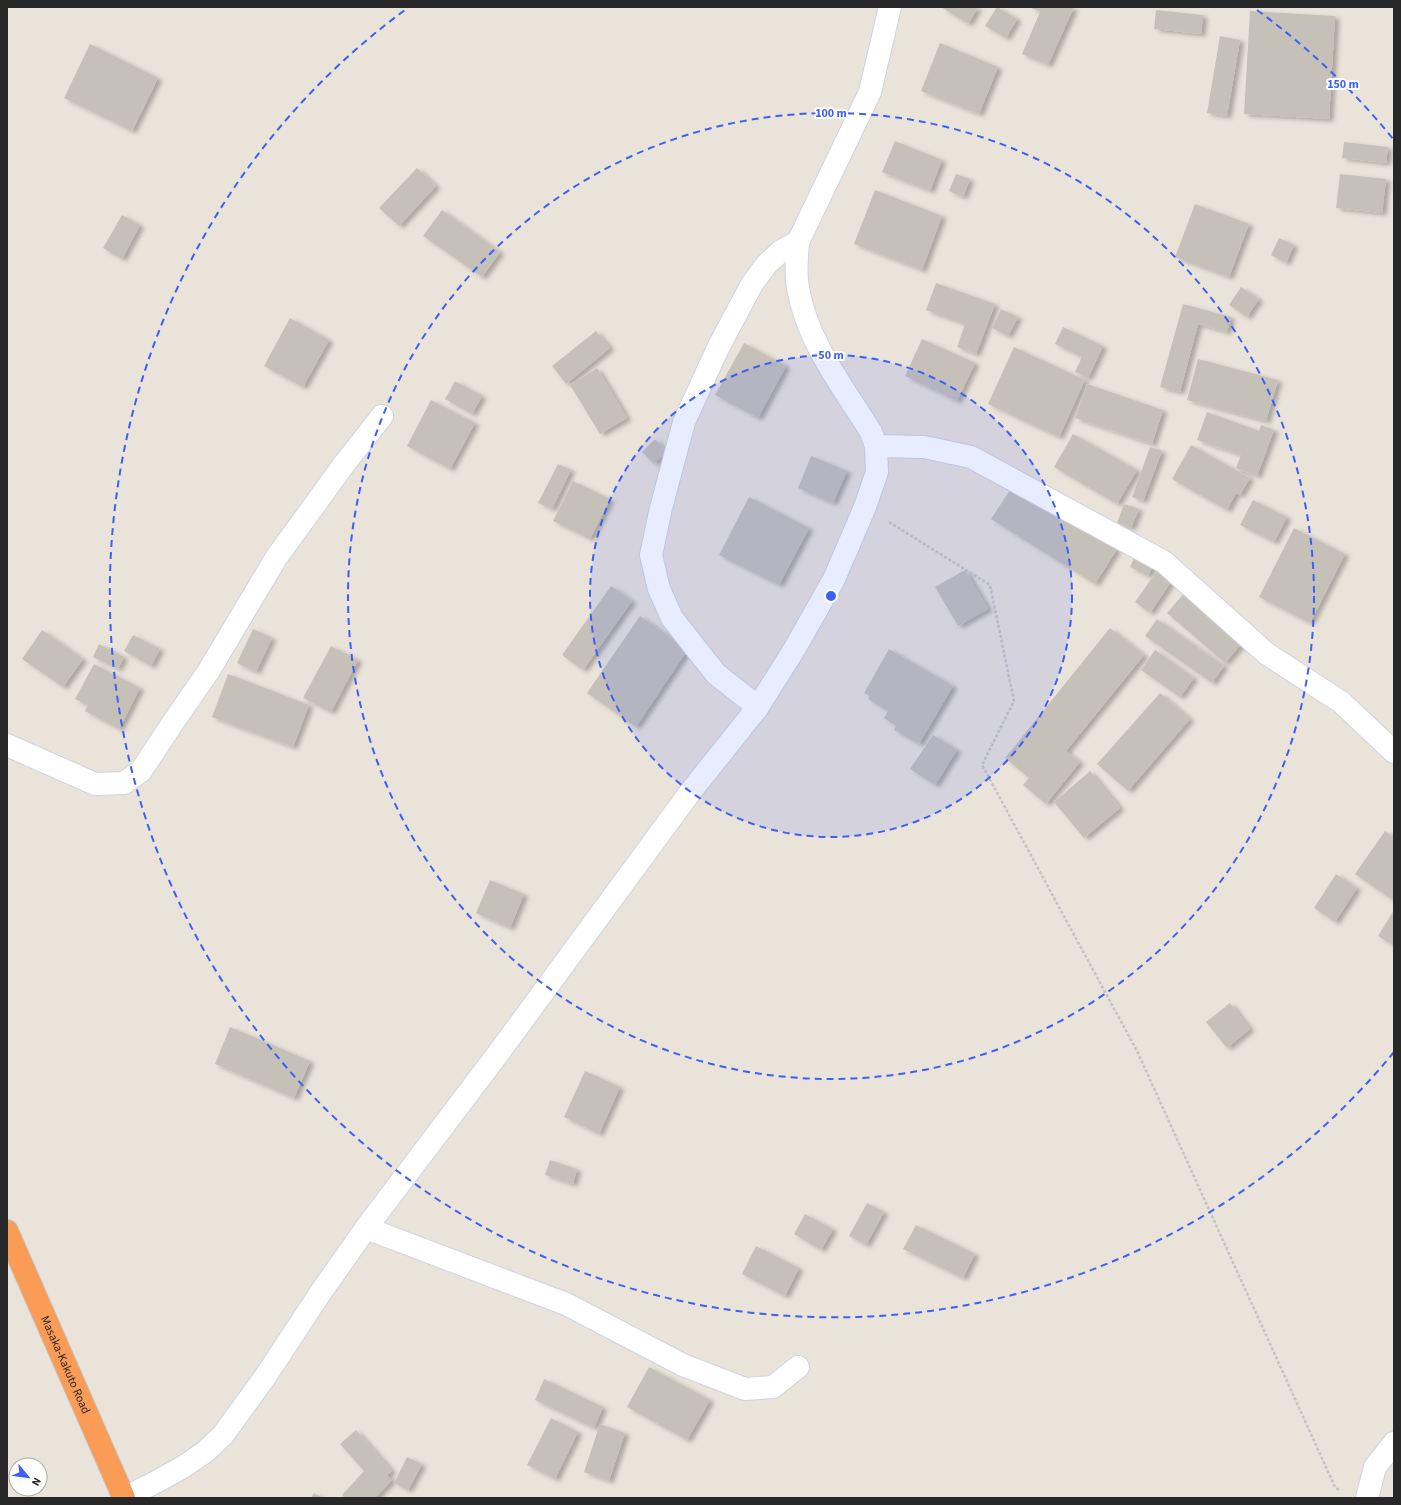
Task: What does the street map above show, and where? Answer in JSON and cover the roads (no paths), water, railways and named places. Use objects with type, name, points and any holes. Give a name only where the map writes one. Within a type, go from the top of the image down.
[{"type":"highway","name":"Masaka-Kakuto Road","points":[[7,1231],[124,1498]]},
{"type":"street","points":[[124,1498],[156,1482],[205,1452],[223,1435],[265,1377],[321,1292],[366,1228],[497,1055],[690,791],[758,707],[795,648],[834,580],[865,507],[877,472],[876,446],[871,432],[818,346],[805,316],[797,287],[796,268],[798,242],[870,92],[890,7]]},
{"type":"street","points":[[758,707],[716,674],[672,618],[658,589],[651,555],[661,508],[684,422],[719,346],[752,284],[766,265],[780,251],[798,242]]},
{"type":"street","points":[[7,745],[96,784],[124,783],[141,772],[208,672],[276,558],[345,463],[382,416]]},
{"type":"street","points":[[876,446],[924,447],[971,457],[1164,562],[1267,654],[1341,702],[1394,752]]},
{"type":"street","points":[[366,1228],[566,1304],[683,1365],[745,1389],[772,1387],[798,1367]]},
{"type":"street","points":[[1367,1498],[1375,1467],[1394,1444]]}]
